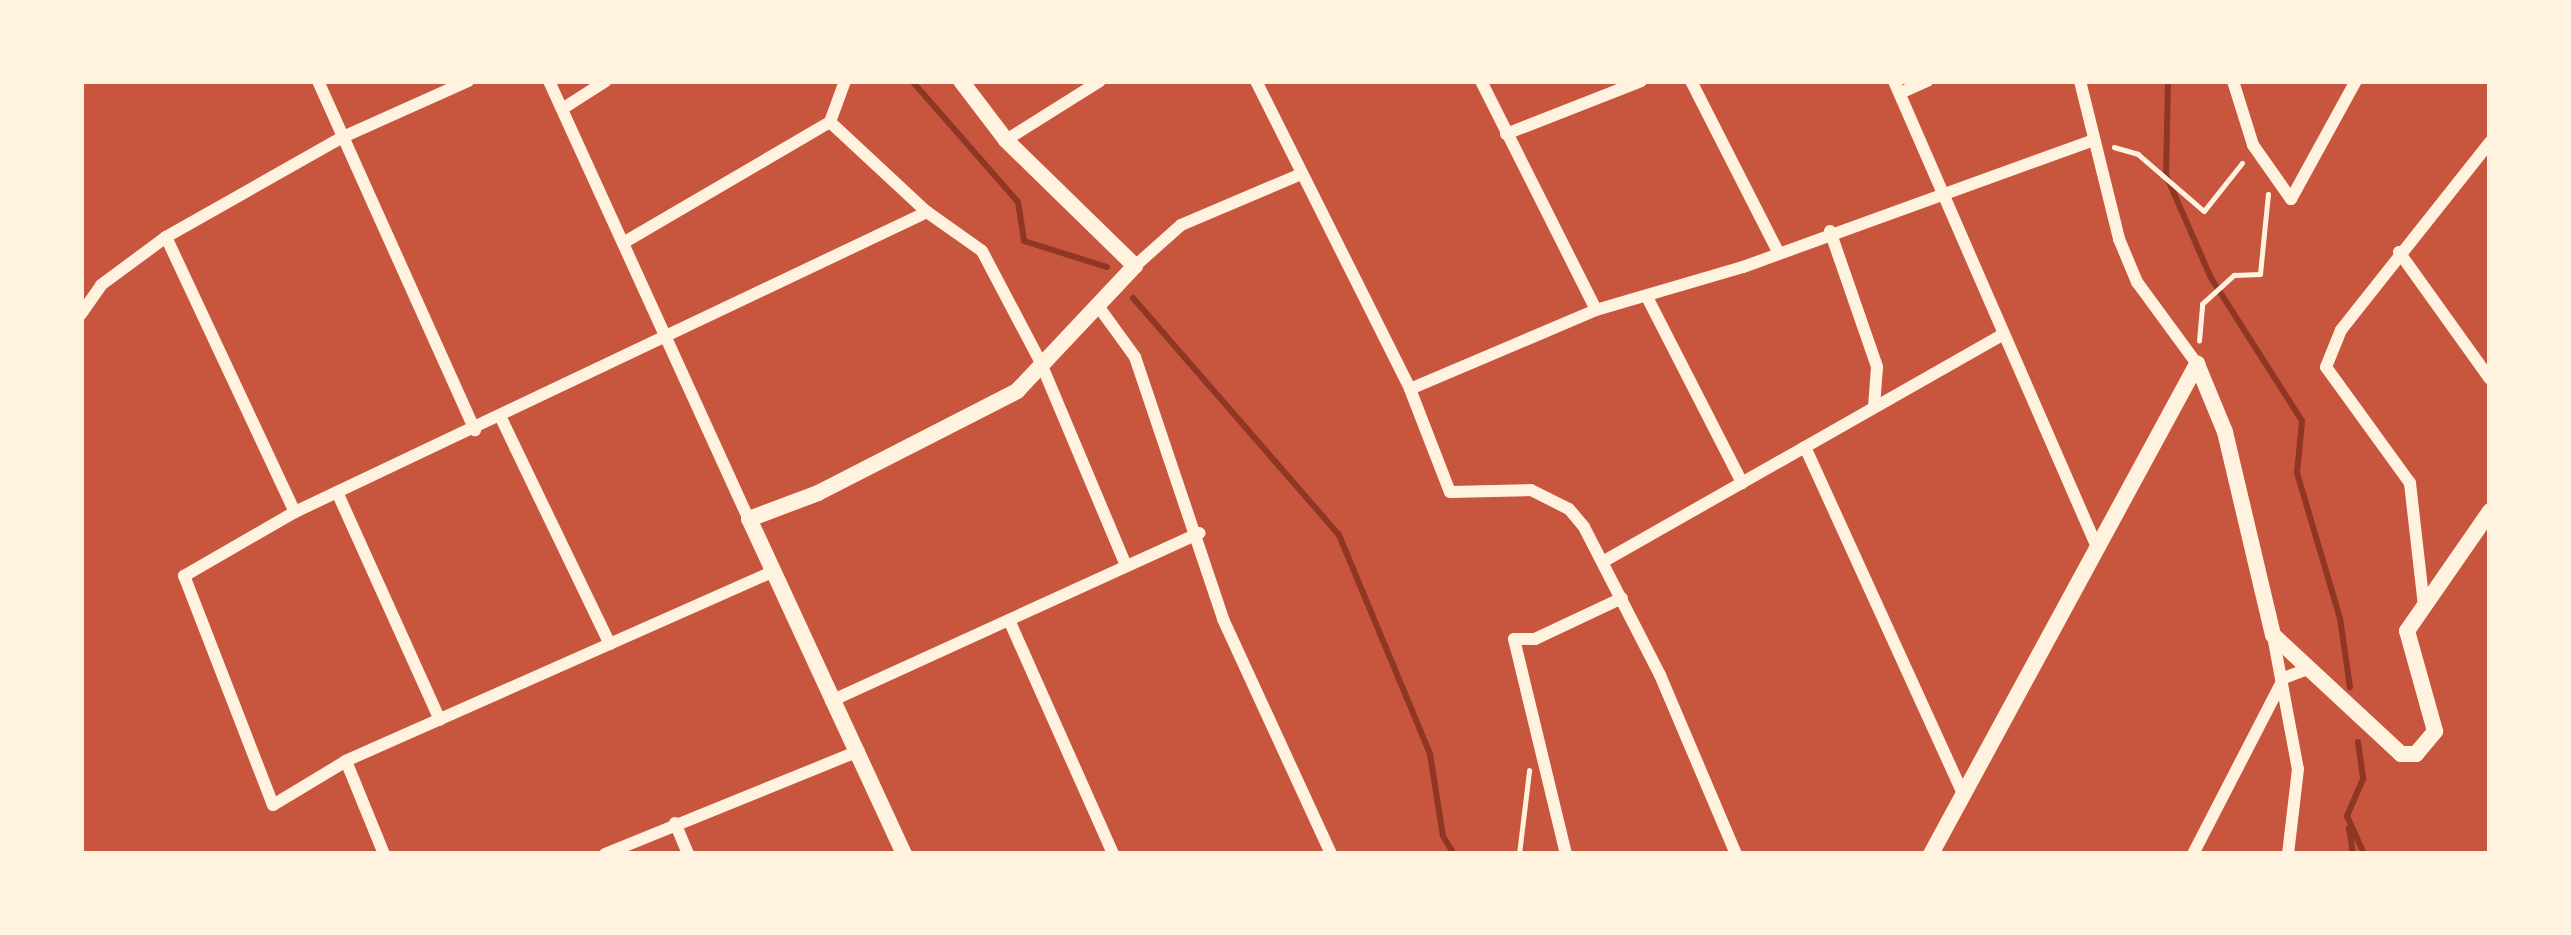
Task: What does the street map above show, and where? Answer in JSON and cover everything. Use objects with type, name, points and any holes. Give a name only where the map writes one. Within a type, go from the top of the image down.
[{"type":"street","points":[[318,81],[475,430]]},
{"type":"street","points":[[81,314],[101,284],[166,237],[343,137],[468,81]]},
{"type":"street","points":[[549,81],[904,854]]},
{"type":"street","points":[[562,109],[607,81]]},
{"type":"street","points":[[623,243],[830,122],[845,81]]},
{"type":"street","points":[[962,81],[1006,140],[1135,266]]},
{"type":"street","points":[[1006,140],[1100,81]]},
{"type":"street","points":[[1256,81],[1299,176],[1410,389],[1450,492],[1506,486],[1550,497],[1569,509],[1606,560],[1736,854]]},
{"type":"street","points":[[1481,81],[1596,310]]},
{"type":"street","points":[[1506,134],[1641,81]]},
{"type":"street","points":[[1691,81],[1778,252]]},
{"type":"street","points":[[1927,81],[1897,87],[2000,336],[2096,545]]},
{"type":"street","points":[[2080,81],[2091,141],[2137,282],[2198,364],[2225,432],[2284,678],[2298,769],[2288,854]]},
{"type":"street","points":[[2233,81],[2253,145],[2291,199],[2356,81]]},
{"type":"street","points":[[830,122],[927,212],[982,251],[1040,361],[1126,566]]},
{"type":"street","points":[[1410,389],[1596,310],[1648,299],[1942,190],[2091,141]]},
{"type":"street","points":[[2424,605],[2410,483],[2326,367],[2341,330],[2490,142]]},
{"type":"street","points":[[749,519],[932,439],[1017,391],[1040,361],[1181,225],[1299,176]]},
{"type":"street","points":[[772,572],[346,761],[273,805],[184,576],[295,512],[927,212]]},
{"type":"street","points":[[1830,231],[1877,367],[1874,407]]},
{"type":"street","points":[[166,237],[295,512]]},
{"type":"street","points":[[2399,252],[2490,379]]},
{"type":"street","points":[[1648,299],[1742,483]]},
{"type":"street","points":[[1098,306],[1136,357],[1200,533],[1223,620],[1327,853]]},
{"type":"street","points":[[1606,560],[2000,336]]},
{"type":"street","points":[[1931,854],[2198,364]]},
{"type":"street","points":[[501,418],[610,644]]},
{"type":"street","points":[[1805,447],[1963,793]]},
{"type":"street","points":[[337,492],[440,720]]},
{"type":"street","points":[[2273,635],[2383,743],[2416,754],[2435,730],[2407,631],[2490,511]]},
{"type":"street","points":[[831,701],[1200,533]]},
{"type":"street","points":[[1566,854],[1514,639],[1535,639],[1622,598]]},
{"type":"street","points":[[1009,620],[1113,854]]},
{"type":"street","points":[[2193,854],[2284,678],[2305,670]]},
{"type":"street","points":[[605,854],[859,751]]},
{"type":"street","points":[[346,761],[384,854]]},
{"type":"street","points":[[675,824],[688,854]]},
{"type":"path","points":[[2091,141],[2138,154],[2204,211],[2253,145]]},
{"type":"path","points":[[2198,364],[2202,304],[2234,275],[2260,274],[2269,170]]},
{"type":"path","points":[[1519,854],[1517,819],[1536,743]]},
{"type":"waterway","points":[[912,81],[1018,202],[1024,241],[1107,267]]},
{"type":"waterway","points":[[2168,81],[2166,175],[2211,278],[2302,421],[2297,473],[2340,618],[2350,687]]},
{"type":"waterway","points":[[1133,298],[1339,535],[1430,754],[1443,836],[1454,854]]},
{"type":"waterway","points":[[2358,742],[2363,779],[2347,816],[2364,854]]},
{"type":"waterway","points":[[2349,828],[2353,854]]}]
